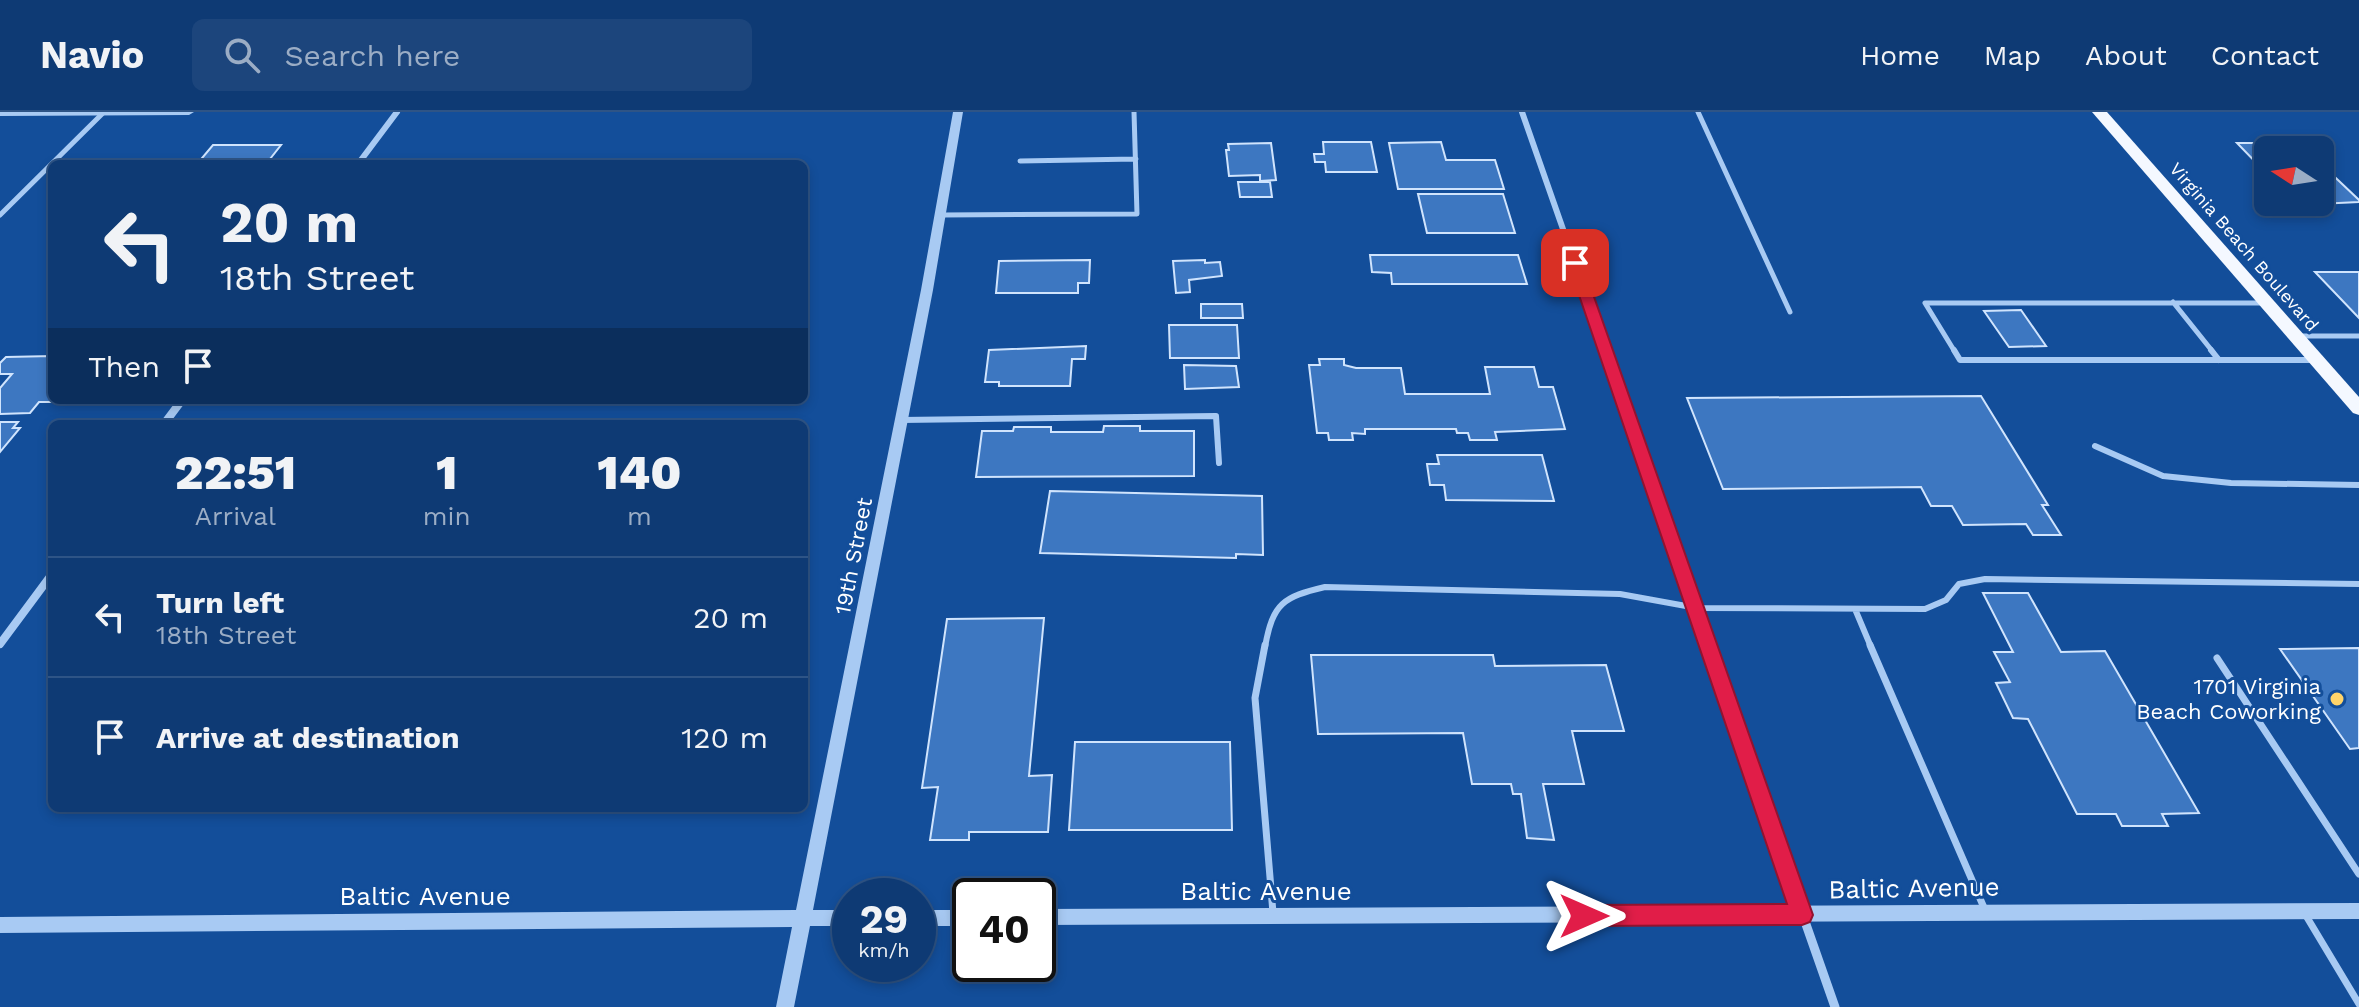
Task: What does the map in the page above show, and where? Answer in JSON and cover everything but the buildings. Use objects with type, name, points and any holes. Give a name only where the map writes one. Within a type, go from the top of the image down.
[{"type":"main road","name":"Virginia Beach Boulevard","points":[[2099,112],[2359,409]]},
{"type":"street","points":[[0,113],[189,112]]},
{"type":"street","points":[[361,160],[397,112]]},
{"type":"street","name":"19th Street","points":[[785,1007],[941,215],[958,112]]},
{"type":"street","points":[[1522,112],[1835,1007]]},
{"type":"street","points":[[0,644],[48,579]]},
{"type":"street","name":"Baltic Avenue","points":[[1056,917],[2359,911]]},
{"type":"street","name":"Baltic Avenue","points":[[0,925],[832,918]]},
{"type":"lane","points":[[941,215],[1137,214],[1134,112]]},
{"type":"lane","points":[[1698,112],[1790,312]]},
{"type":"lane","points":[[56,160],[103,113]]},
{"type":"lane","points":[[1020,161],[1136,159]]},
{"type":"lane","points":[[0,215],[48,167]]},
{"type":"lane","points":[[2173,302],[2219,360]]},
{"type":"lane","points":[[2266,303],[1925,303],[1960,360],[2316,360]]},
{"type":"lane","points":[[2295,336],[2359,336]]},
{"type":"lane","points":[[901,420],[1216,416],[1219,463]]},
{"type":"lane","points":[[2095,446],[2163,476],[2231,483],[2359,485]]},
{"type":"lane","points":[[1273,916],[1255,698],[1270,617],[1293,595],[1325,587],[1620,594],[1697,608],[1925,609],[1946,600],[1959,584],[1985,579],[2359,584]]},
{"type":"lane","points":[[1855,609],[1986,913]]},
{"type":"lane","points":[[2217,658],[2359,874]]},
{"type":"lane","points":[[2303,911],[2359,1004]]},
{"type":"place","name":"1701 Virginia Beach Coworking","points":[[2337,699]]},
{"type":"route","points":[[1575,263],[1802,915],[1584,916]]}]
